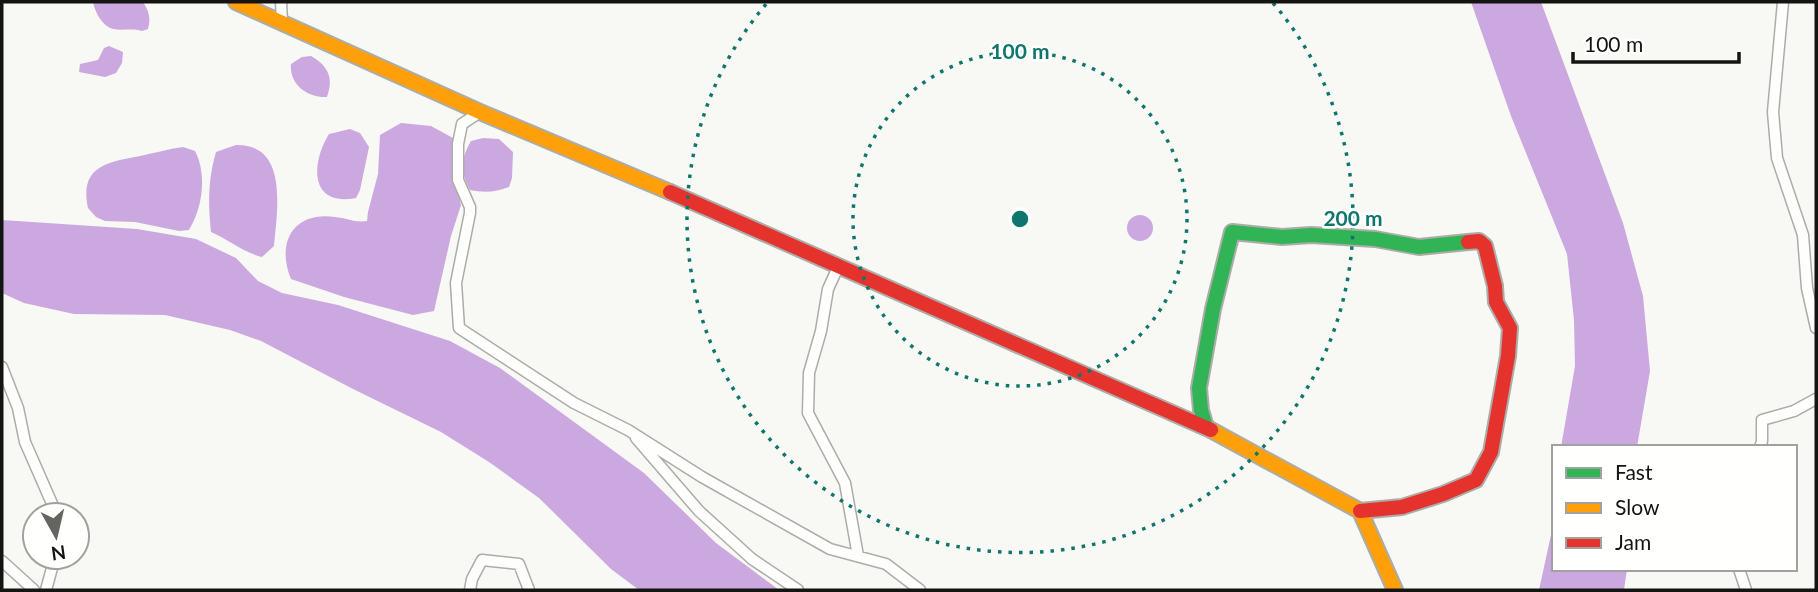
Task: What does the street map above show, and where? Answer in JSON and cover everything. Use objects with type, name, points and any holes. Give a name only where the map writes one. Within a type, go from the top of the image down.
[{"type":"street","points":[[236,2],[480,112],[839,265],[1206,427],[1360,511],[1402,507],[1476,480],[1491,452],[1508,356],[1510,328],[1496,302],[1495,286],[1485,246],[1479,241],[1419,247],[1375,239],[1311,235],[1282,237],[1232,232],[1213,309],[1199,388],[1206,427]]},
{"type":"street","points":[[281,2],[282,22]]},
{"type":"street","points":[[1783,2],[1773,112],[1777,158],[1802,235],[1807,288],[1816,328]]},
{"type":"street","points":[[480,112],[462,124],[458,144],[458,180],[470,208],[456,283],[459,328],[574,403],[628,430],[702,477],[830,549],[886,564],[920,590]]},
{"type":"street","points":[[839,265],[828,289],[821,331],[809,373],[808,413],[845,483],[858,556]]},
{"type":"street","points":[[2,367],[18,408],[25,442],[51,501]]},
{"type":"street","points":[[1761,445],[1762,420],[1794,411],[1816,399]]},
{"type":"street","points":[[628,430],[699,512],[752,559],[798,590]]},
{"type":"street","points":[[1360,511],[1395,590]]},
{"type":"street","points":[[470,590],[472,579],[482,560],[519,564],[529,590]]},
{"type":"street","points":[[2,561],[34,590]]},
{"type":"street","points":[[46,590],[51,571]]},
{"type":"street","points":[[1740,571],[1746,590]]},
{"type":"shaded area","points":[[93,2],[143,2],[149,15],[148,29],[117,30],[109,27],[100,18]]},
{"type":"shaded area","points":[[1471,2],[1541,2],[1623,223],[1643,296],[1650,371],[1637,445],[1561,445],[1575,366],[1574,320],[1567,254],[1511,116]]},
{"type":"shaded area","points":[[109,46],[123,52],[122,63],[116,73],[105,77],[79,72],[80,64],[98,60],[104,48]]},
{"type":"shaded area","points":[[311,56],[322,64],[328,73],[330,84],[327,97],[306,92],[293,78],[291,64],[302,57]]},
{"type":"shaded area","points":[[401,123],[431,126],[453,138],[452,168],[461,205],[434,311],[413,315],[344,297],[291,279],[286,253],[292,232],[308,219],[320,216],[367,221],[378,174],[380,135]]},
{"type":"shaded area","points":[[350,129],[360,133],[369,147],[356,198],[341,199],[329,196],[322,189],[317,169],[323,145],[329,134]]},
{"type":"shaded area","points":[[483,138],[499,139],[513,152],[509,187],[490,192],[470,190],[463,171],[465,153],[471,141]]},
{"type":"shaded area","points":[[236,145],[253,148],[265,155],[276,182],[274,246],[262,257],[211,232],[209,192],[216,152]]},
{"type":"shaded area","points":[[183,147],[195,151],[202,180],[198,211],[189,230],[179,231],[135,222],[105,221],[96,217],[88,208],[88,183],[99,168],[117,161]]},
{"type":"shaded area","points":[[1140,215],[1149,219],[1153,228],[1149,237],[1140,241],[1131,237],[1127,228],[1131,219]]},
{"type":"shaded area","points":[[2,220],[137,229],[196,239],[236,258],[258,281],[282,293],[338,305],[450,341],[500,368],[644,473],[716,543],[779,590],[639,590],[611,569],[539,498],[489,462],[441,432],[261,341],[230,330],[165,315],[74,314],[24,303],[2,293]]},
{"type":"shaded area","points":[[1552,530],[1552,571],[1627,571],[1624,590],[1539,590]]},
{"type":"traffic: fast","points":[[1206,427],[1199,388],[1213,309],[1232,232],[1282,237],[1311,235],[1375,239],[1419,247],[1468,242]]},
{"type":"traffic: slow","points":[[236,2],[480,112],[670,192]]},
{"type":"traffic: slow","points":[[1211,430],[1360,511],[1395,590]]},
{"type":"traffic: jam","points":[[670,192],[1211,430]]},
{"type":"traffic: jam","points":[[1360,511],[1402,507],[1476,480],[1491,452],[1508,356],[1510,328],[1496,302],[1495,286],[1485,246],[1479,241],[1468,242]]}]
